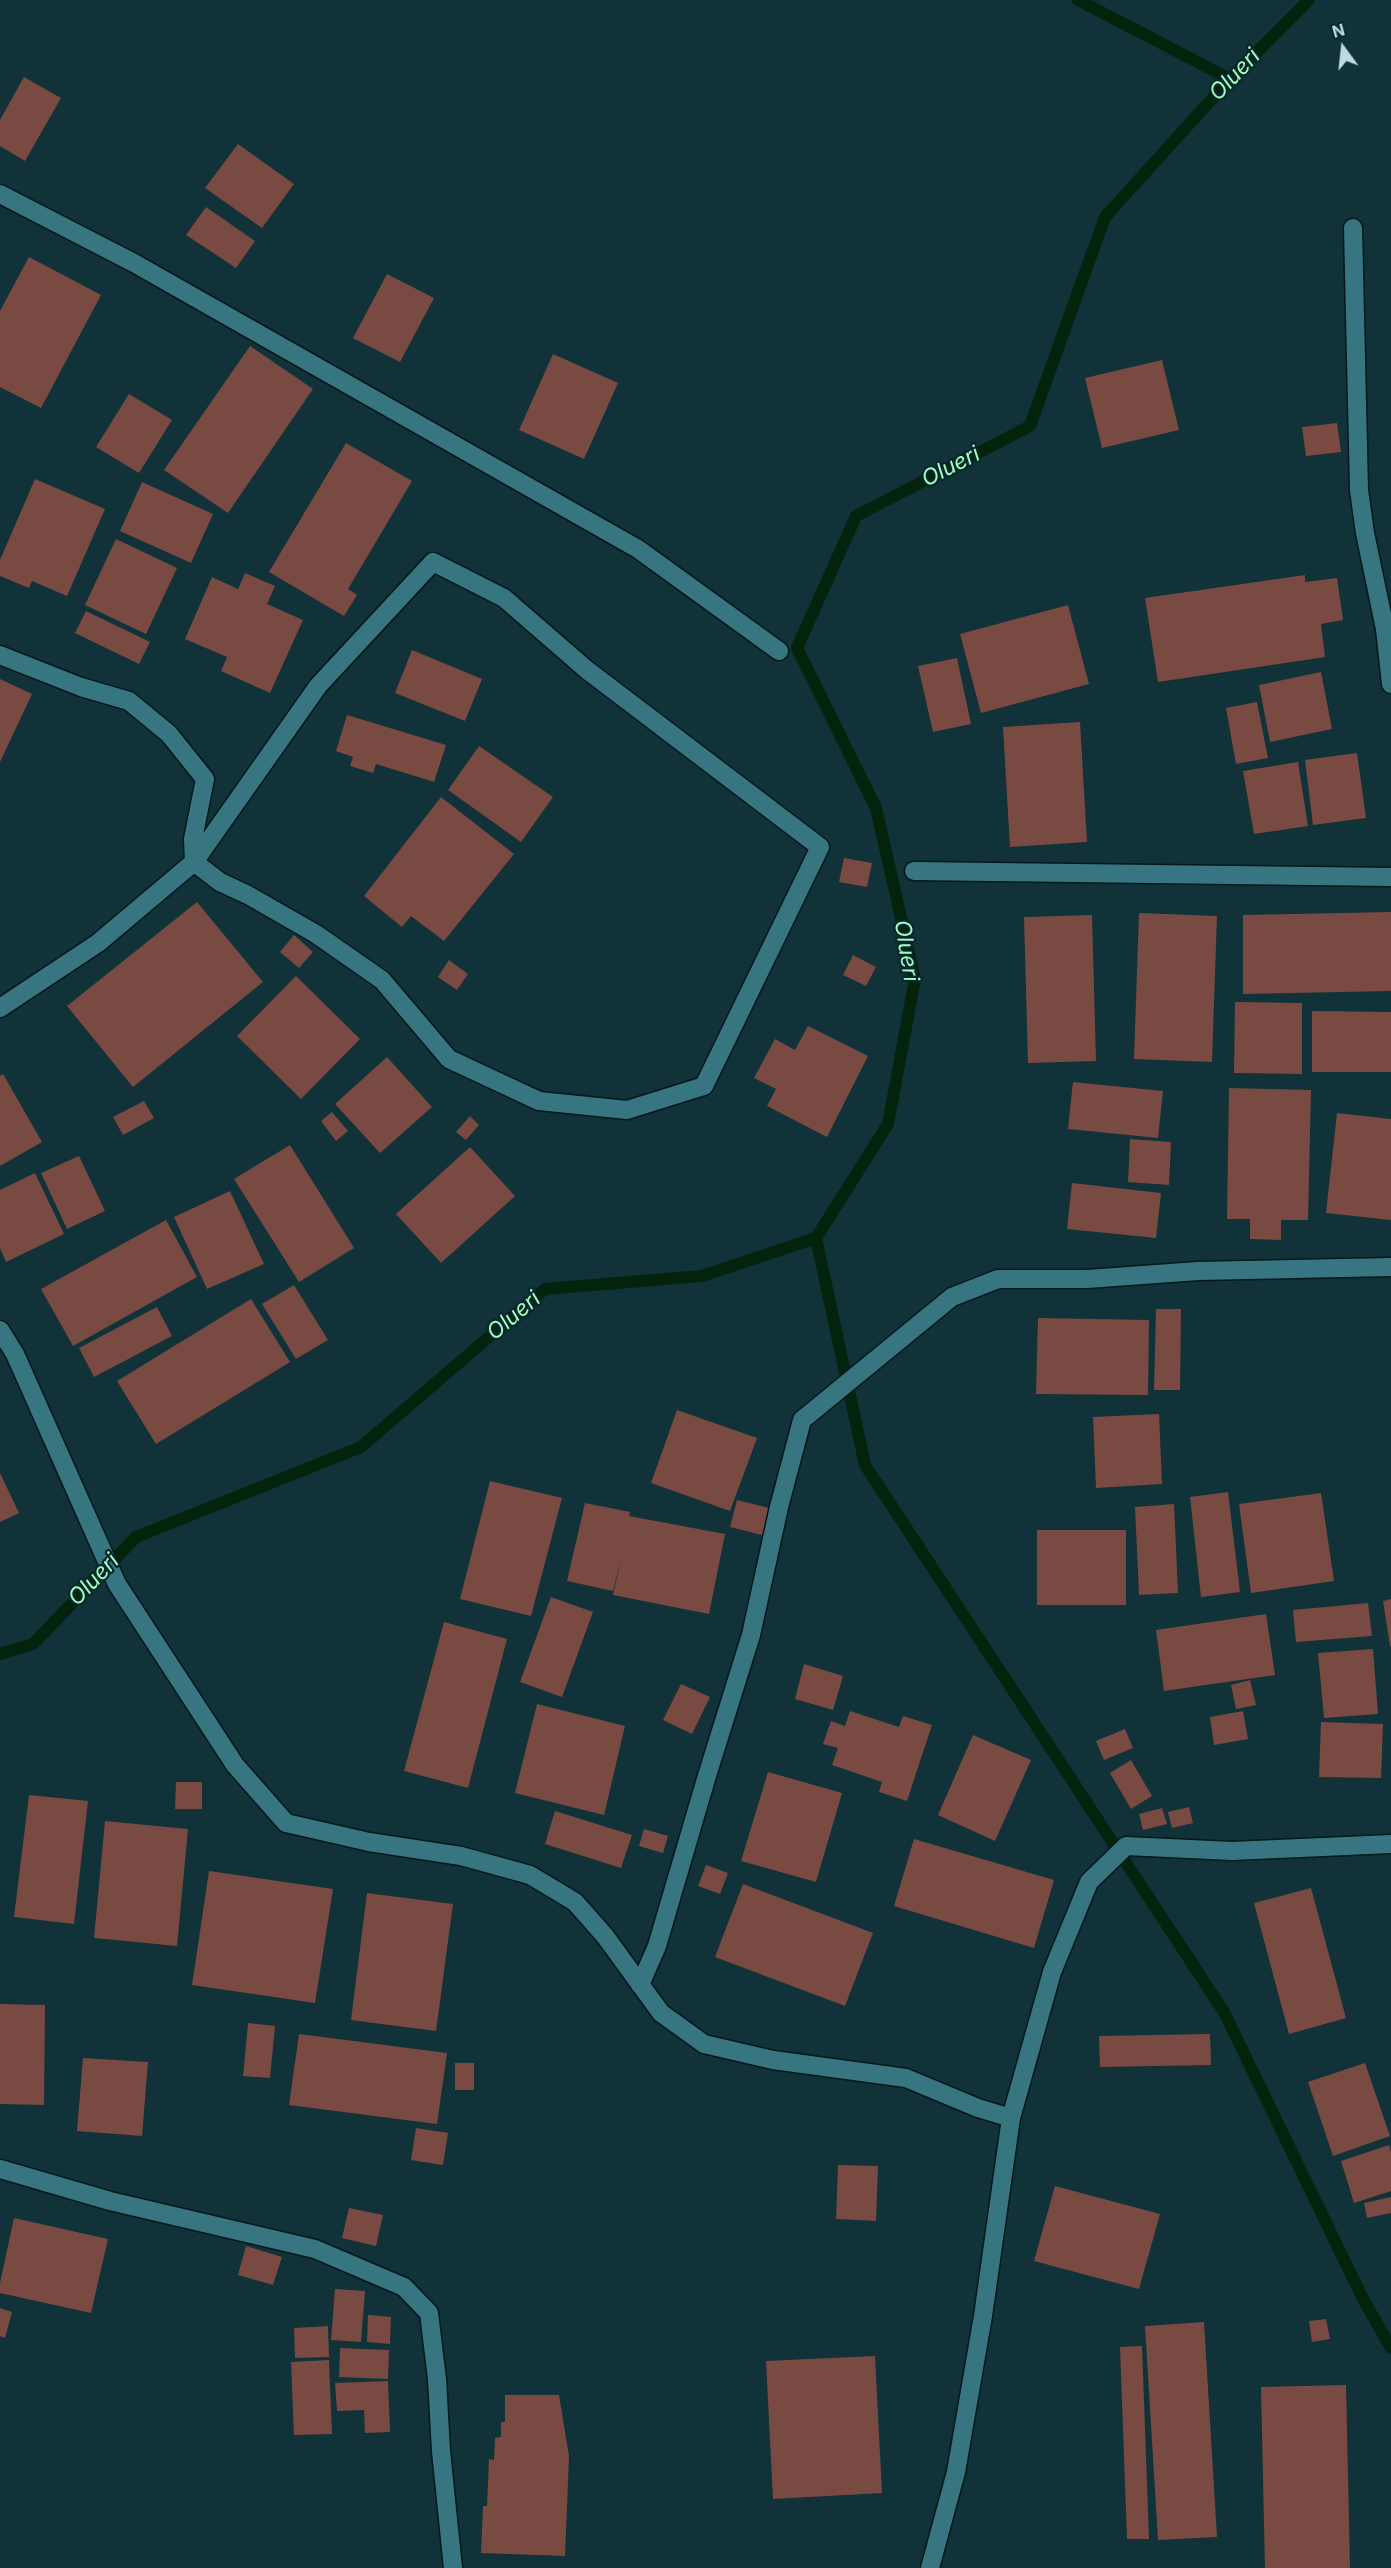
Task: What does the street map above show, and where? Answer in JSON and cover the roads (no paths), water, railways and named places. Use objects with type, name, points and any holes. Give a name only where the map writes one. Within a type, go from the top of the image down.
[{"type":"street","points":[[0,194],[134,263],[638,549],[779,651]]},
{"type":"street","points":[[1353,228],[1359,490],[1365,533],[1385,629],[1391,684]]},
{"type":"street","points":[[0,655],[81,687],[129,701],[169,734],[205,779],[193,839],[194,862],[220,882],[248,895],[316,934],[382,980],[449,1059],[539,1101],[627,1110],[704,1086],[820,847],[587,670],[504,598],[433,562],[318,686],[194,862],[98,943],[0,1008]]},
{"type":"street","points":[[914,871],[1391,877]]},
{"type":"street","points":[[640,1985],[657,1946],[706,1779],[752,1635],[779,1507],[802,1420],[952,1297],[998,1279],[1087,1279],[1198,1271],[1391,1267]]},
{"type":"street","points":[[0,1330],[15,1354],[117,1584],[235,1765],[286,1823],[369,1842],[461,1856],[530,1875],[575,1902],[605,1936],[661,2013],[704,2044],[773,2060],[906,2078],[978,2108],[1011,2118]]},
{"type":"street","points":[[930,2568],[956,2472],[983,2316],[1011,2118],[1052,1972],[1089,1882],[1126,1846],[1232,1851],[1391,1844]]},
{"type":"street","points":[[0,2169],[110,2201],[315,2249],[404,2286],[429,2313],[453,2568]]},
{"type":"waterway","points":[[1078,0],[1230,79]]},
{"type":"waterway","name":"Olueri","points":[[0,1654],[33,1644],[136,1537],[361,1447],[545,1289],[702,1276],[816,1238],[888,1124],[915,979],[876,808],[797,648],[856,516],[1030,426],[1105,217],[1230,79],[1309,0]]},
{"type":"waterway","points":[[816,1238],[865,1465],[1224,2012],[1363,2299],[1391,2348]]}]
